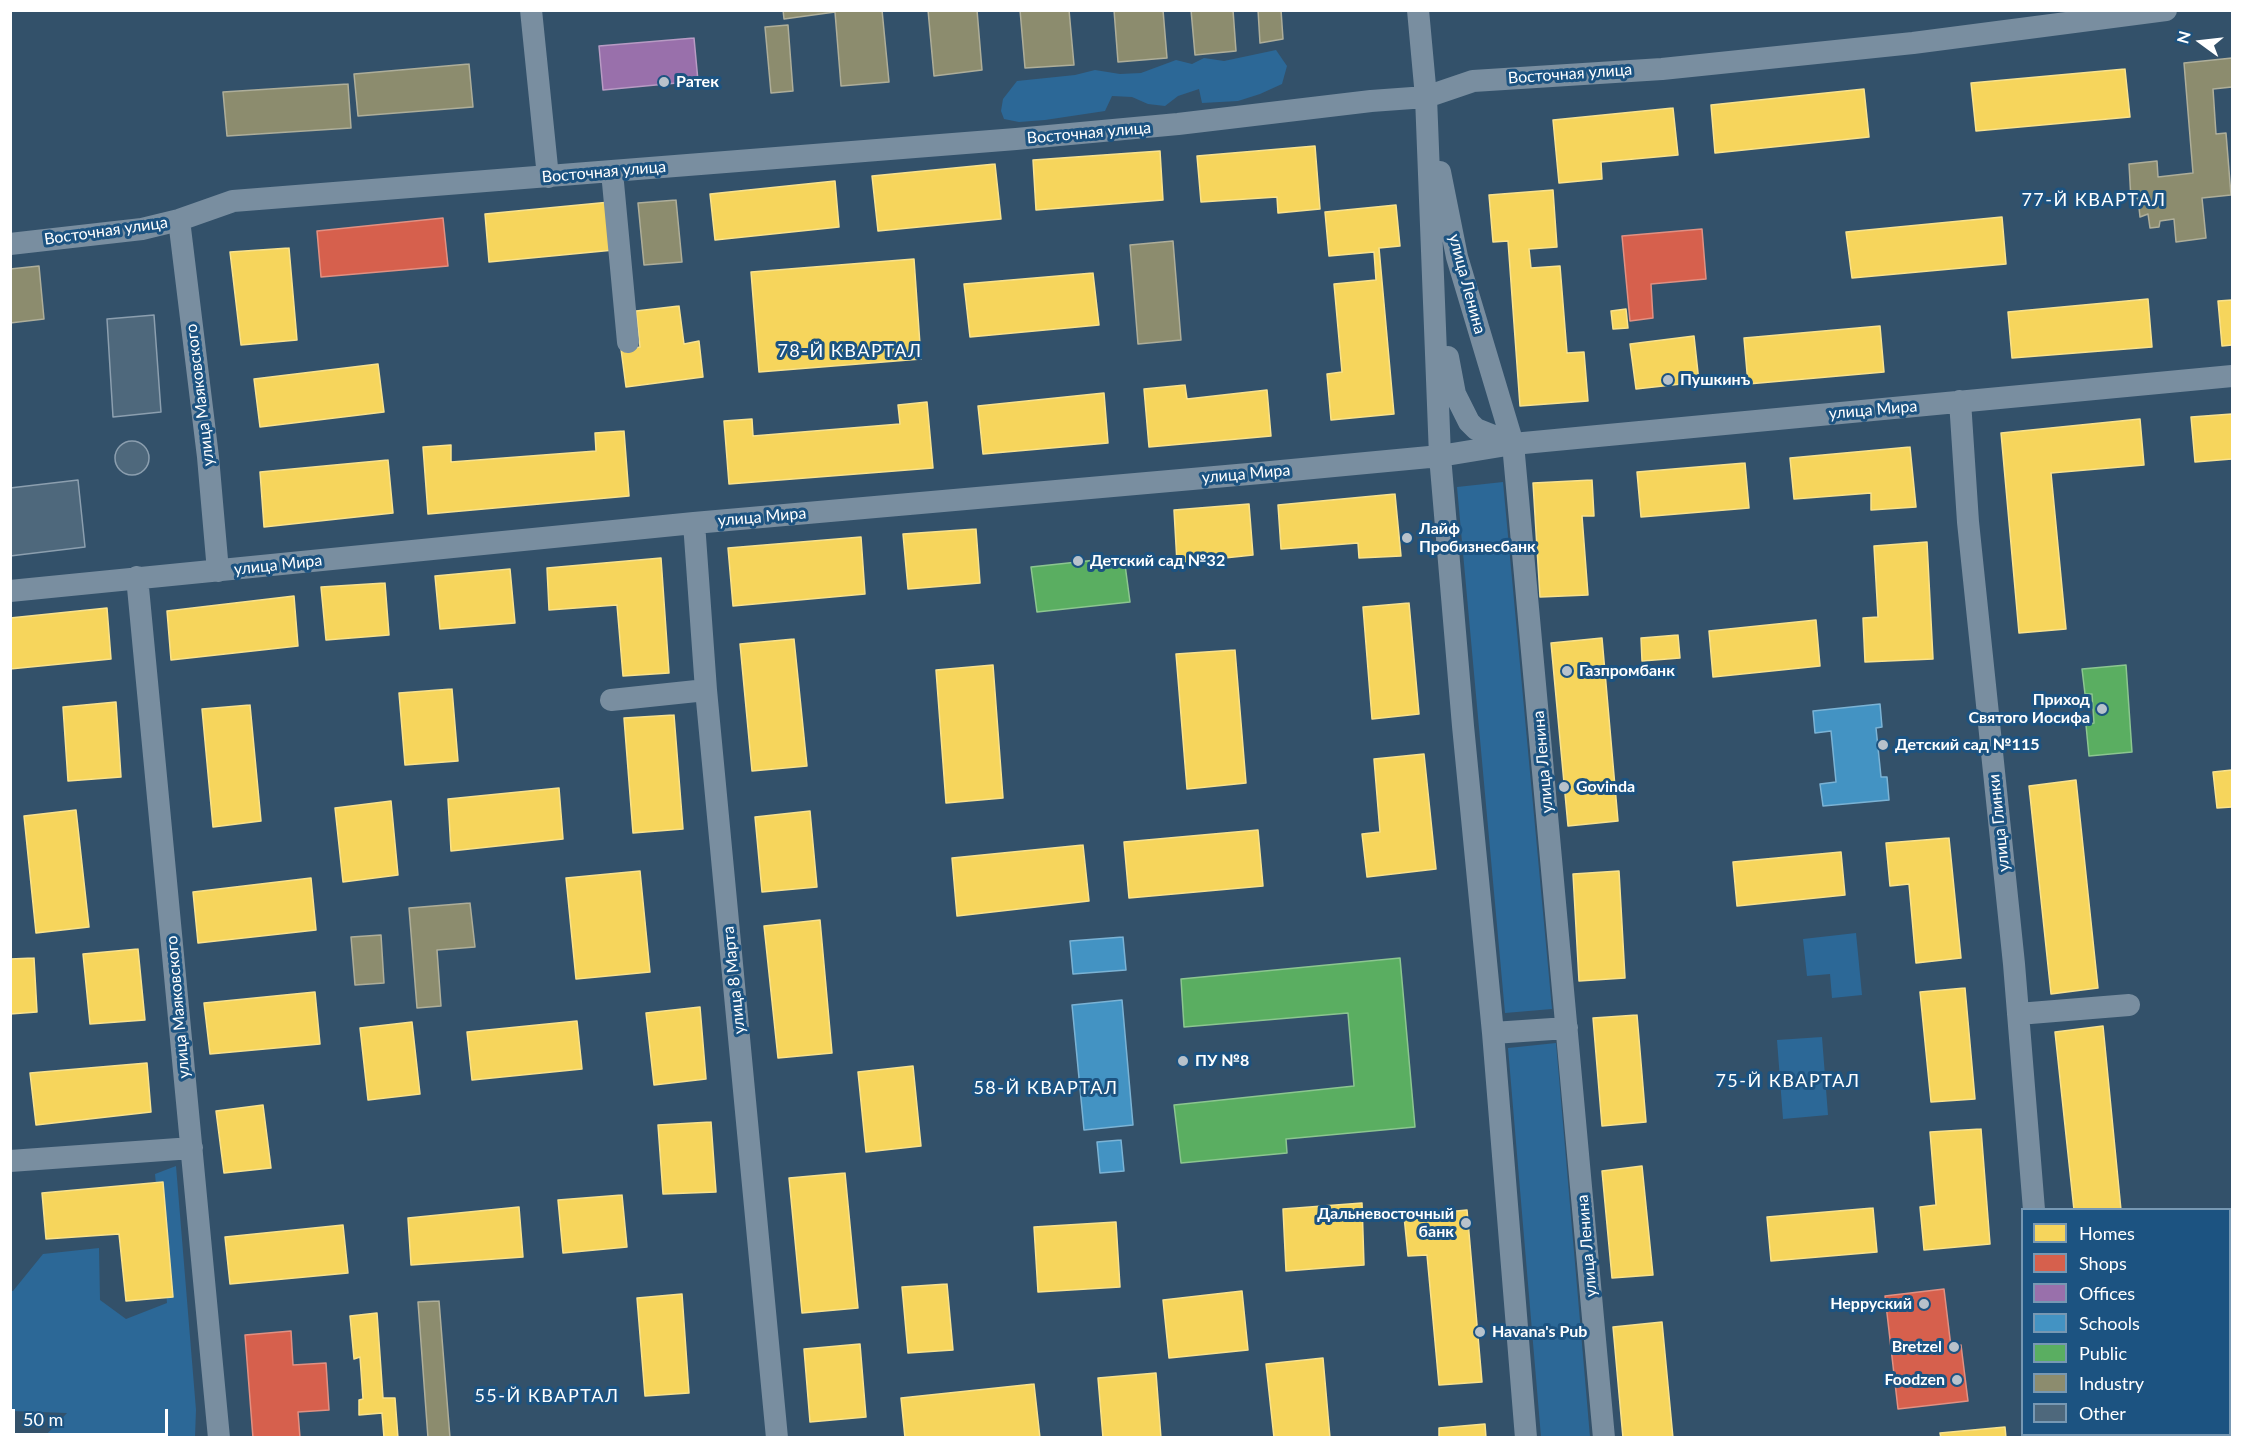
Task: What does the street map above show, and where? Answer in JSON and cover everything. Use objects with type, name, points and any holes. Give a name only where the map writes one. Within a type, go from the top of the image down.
[{"type":"street","points":[[531,10],[548,177]]},
{"type":"street","name":"улица Ленина","points":[[1418,10],[1426,97],[1440,456],[1463,726],[1494,1033],[1526,1437]]},
{"type":"street","name":"Восточная улица","points":[[10,244],[142,229],[180,220],[233,201],[1155,127],[1371,101],[1426,97],[1473,81],[1673,68],[1913,43],[2166,10]]},
{"type":"street","name":"улица Ленина","points":[[1426,97],[1457,257],[1513,444],[1604,1437]]},
{"type":"street","points":[[612,172],[628,342]]},
{"type":"street","name":"улица Маяковского","points":[[180,220],[219,571]]},
{"type":"street","name":"улица Мира","points":[[1434,278],[1455,393],[1464,414],[1476,429],[1513,444]]},
{"type":"street","name":"улица Мира","points":[[10,591],[694,523],[1440,456],[1513,444],[2232,376]]},
{"type":"street","name":"улица Глинки","points":[[1960,401],[1968,522],[2018,1014],[2034,1208]]},
{"type":"street","name":"улица 8 Марта","points":[[694,523],[706,690],[777,1437]]},
{"type":"street","name":"улица Маяковского","points":[[137,577],[219,1437]]},
{"type":"street","points":[[611,700],[706,690]]},
{"type":"street","points":[[2018,1014],[2129,1005]]},
{"type":"street","points":[[1494,1033],[1567,1028]]},
{"type":"street","points":[[10,1161],[192,1148]]},
{"type":"shaded area","points":[[1276,50],[1287,66],[1282,84],[1238,101],[1202,103],[1199,89],[1178,96],[1165,106],[1148,104],[1132,97],[1112,96],[1105,111],[1045,120],[1019,122],[1004,119],[1001,111],[1003,99],[1017,81],[1075,75],[1095,70],[1120,74],[1141,73],[1176,60],[1192,64],[1204,58],[1224,61]]},
{"type":"shaded area","points":[[1503,482],[1552,1009],[1505,1013],[1457,487]]},
{"type":"shaded area","points":[[1856,933],[1862,995],[1832,998],[1830,974],[1807,976],[1803,939]]},
{"type":"shaded area","points":[[1822,1037],[1828,1115],[1783,1119],[1777,1040]]},
{"type":"shaded area","points":[[1556,1043],[1590,1437],[1541,1437],[1508,1048]]},
{"type":"shaded area","points":[[176,1166],[196,1410],[195,1437],[44,1437],[67,1413],[11,1411],[11,1291],[43,1254],[99,1248],[100,1300],[126,1319],[167,1303],[155,1174]]},
{"type":"building: Homes","points":[[2125,69],[2130,117],[1976,131],[1971,83]]},
{"type":"building: Homes","points":[[1864,89],[1869,137],[1715,153],[1711,105]]},
{"type":"building: Homes","points":[[1673,108],[1678,155],[1601,162],[1602,179],[1559,183],[1553,120]]},
{"type":"building: Homes","points":[[1315,146],[1320,209],[1278,213],[1277,197],[1201,202],[1197,156]]},
{"type":"building: Homes","points":[[1160,151],[1163,200],[1036,210],[1033,160]]},
{"type":"building: Homes","points":[[995,164],[1001,219],[878,231],[872,176]]},
{"type":"building: Homes","points":[[835,181],[839,227],[715,240],[710,194]]},
{"type":"building: Homes","points":[[1553,190],[1557,247],[1529,249],[1531,268],[1560,266],[1567,353],[1584,352],[1588,401],[1520,406],[1508,241],[1493,242],[1489,195]]},
{"type":"building: Homes","points":[[610,202],[614,250],[489,262],[485,214]]},
{"type":"building: Homes","points":[[1396,205],[1400,246],[1379,248],[1394,414],[1331,420],[1327,374],[1342,372],[1334,284],[1376,280],[1374,252],[1329,256],[1325,212]]},
{"type":"building: Homes","points":[[2002,217],[2006,264],[1852,278],[1846,232]]},
{"type":"building: Homes","points":[[289,248],[297,340],[241,345],[230,252]]},
{"type":"building: Homes","points":[[914,259],[921,359],[759,372],[751,272]]},
{"type":"building: Homes","points":[[1093,273],[1099,325],[970,337],[964,284]]},
{"type":"building: Homes","points":[[2148,299],[2152,347],[2012,358],[2008,312]]},
{"type":"building: Homes","points":[[2232,300],[2232,345],[2222,346],[2218,301]]},
{"type":"building: Homes","points":[[679,306],[684,344],[699,341],[703,377],[626,387],[621,349],[640,347],[636,311]]},
{"type":"building: Homes","points":[[1626,309],[1628,328],[1613,329],[1611,311]]},
{"type":"building: Homes","points":[[1880,326],[1884,372],[1748,384],[1744,338]]},
{"type":"building: Homes","points":[[1694,336],[1699,382],[1636,389],[1630,344]]},
{"type":"building: Homes","points":[[378,364],[384,412],[260,427],[254,379]]},
{"type":"building: Homes","points":[[1185,385],[1187,399],[1267,390],[1271,436],[1149,447],[1144,389]]},
{"type":"building: Homes","points":[[1104,393],[1108,443],[983,454],[978,406]]},
{"type":"building: Homes","points":[[927,402],[933,468],[729,484],[724,421],[752,419],[753,436],[900,424],[898,405]]},
{"type":"building: Homes","points":[[2232,414],[2232,459],[2195,462],[2191,417]]},
{"type":"building: Homes","points":[[2140,419],[2144,465],[2051,473],[2066,629],[2019,633],[2001,433]]},
{"type":"building: Homes","points":[[624,431],[629,496],[428,514],[423,447],[451,445],[451,462],[596,451],[595,433]]},
{"type":"building: Homes","points":[[1910,447],[1916,507],[1871,510],[1871,493],[1794,499],[1790,458]]},
{"type":"building: Homes","points":[[388,460],[393,513],[264,527],[260,472]]},
{"type":"building: Homes","points":[[1745,463],[1749,508],[1641,517],[1637,472]]},
{"type":"building: Homes","points":[[1592,480],[1594,516],[1582,516],[1588,595],[1540,597],[1533,483]]},
{"type":"building: Homes","points":[[1395,494],[1401,556],[1359,558],[1358,543],[1281,549],[1278,505]]},
{"type":"building: Homes","points":[[1249,504],[1253,555],[1177,563],[1174,510]]},
{"type":"building: Homes","points":[[976,529],[980,583],[908,589],[903,534]]},
{"type":"building: Homes","points":[[861,537],[865,594],[733,606],[728,548]]},
{"type":"building: Homes","points":[[1927,542],[1933,659],[1865,662],[1863,618],[1878,617],[1874,546]]},
{"type":"building: Homes","points":[[661,558],[669,673],[623,676],[617,605],[549,610],[547,568]]},
{"type":"building: Homes","points":[[510,569],[515,623],[440,629],[435,576]]},
{"type":"building: Homes","points":[[385,583],[389,635],[326,640],[321,587]]},
{"type":"building: Homes","points":[[294,596],[298,646],[171,660],[167,611]]},
{"type":"building: Homes","points":[[1409,603],[1419,714],[1372,719],[1363,607]]},
{"type":"building: Homes","points":[[107,608],[111,659],[10,669],[10,618]]},
{"type":"building: Homes","points":[[1816,620],[1820,666],[1713,677],[1709,631]]},
{"type":"building: Homes","points":[[1678,635],[1680,658],[1642,661],[1641,638]]},
{"type":"building: Homes","points":[[1602,638],[1618,821],[1568,826],[1551,643]]},
{"type":"building: Homes","points":[[794,639],[807,766],[752,771],[740,644]]},
{"type":"building: Homes","points":[[1235,650],[1246,783],[1187,789],[1176,654]]},
{"type":"building: Homes","points":[[993,665],[1003,798],[946,803],[936,670]]},
{"type":"building: Homes","points":[[452,689],[458,761],[405,765],[399,693]]},
{"type":"building: Homes","points":[[116,702],[121,777],[68,781],[63,707]]},
{"type":"building: Homes","points":[[250,705],[261,821],[213,827],[202,709]]},
{"type":"building: Homes","points":[[674,715],[683,829],[633,833],[624,718]]},
{"type":"building: Homes","points":[[1424,754],[1436,869],[1367,877],[1362,834],[1380,832],[1374,759]]},
{"type":"building: Homes","points":[[2232,770],[2232,807],[2217,808],[2213,772]]},
{"type":"building: Homes","points":[[2076,780],[2098,988],[2051,994],[2029,786]]},
{"type":"building: Homes","points":[[559,788],[563,839],[451,851],[448,799]]},
{"type":"building: Homes","points":[[391,801],[398,875],[343,882],[335,808]]},
{"type":"building: Homes","points":[[76,810],[89,927],[36,933],[24,816]]},
{"type":"building: Homes","points":[[810,811],[817,887],[762,892],[755,817]]},
{"type":"building: Homes","points":[[1258,830],[1263,886],[1129,898],[1124,842]]},
{"type":"building: Homes","points":[[1949,838],[1961,958],[1916,963],[1909,884],[1890,886],[1886,843]]},
{"type":"building: Homes","points":[[1083,845],[1089,901],[957,916],[952,858]]},
{"type":"building: Homes","points":[[1841,852],[1845,895],[1737,906],[1733,862]]},
{"type":"building: Homes","points":[[640,871],[650,972],[576,979],[566,878]]},
{"type":"building: Homes","points":[[1619,871],[1625,978],[1579,981],[1573,874]]},
{"type":"building: Homes","points":[[311,878],[316,930],[198,943],[193,892]]},
{"type":"building: Homes","points":[[820,920],[832,1053],[778,1058],[764,926]]},
{"type":"building: Homes","points":[[138,949],[145,1020],[90,1024],[83,954]]},
{"type":"building: Homes","points":[[34,958],[37,1012],[10,1014],[10,959]]},
{"type":"building: Homes","points":[[1965,988],[1975,1099],[1931,1102],[1920,992]]},
{"type":"building: Homes","points":[[315,992],[320,1044],[210,1054],[204,1003]]},
{"type":"building: Homes","points":[[700,1007],[706,1079],[654,1085],[646,1013]]},
{"type":"building: Homes","points":[[1637,1015],[1646,1122],[1602,1126],[1593,1018]]},
{"type":"building: Homes","points":[[577,1021],[582,1069],[472,1080],[467,1032]]},
{"type":"building: Homes","points":[[412,1022],[420,1094],[368,1100],[360,1028]]},
{"type":"building: Homes","points":[[2103,1026],[2121,1208],[2074,1208],[2055,1032]]},
{"type":"building: Homes","points":[[147,1063],[151,1112],[36,1125],[30,1073]]},
{"type":"building: Homes","points":[[913,1066],[921,1146],[866,1152],[858,1072]]},
{"type":"building: Homes","points":[[263,1105],[271,1168],[224,1173],[216,1111]]},
{"type":"building: Homes","points":[[711,1122],[716,1192],[663,1194],[658,1125]]},
{"type":"building: Homes","points":[[1981,1129],[1990,1244],[1924,1250],[1920,1207],[1936,1205],[1930,1132]]},
{"type":"building: Homes","points":[[1642,1166],[1653,1275],[1612,1278],[1602,1171]]},
{"type":"building: Homes","points":[[845,1173],[858,1308],[802,1313],[789,1178]]},
{"type":"building: Homes","points":[[163,1182],[173,1297],[126,1301],[119,1234],[46,1239],[42,1193]]},
{"type":"building: Homes","points":[[622,1195],[627,1247],[563,1253],[558,1200]]},
{"type":"building: Homes","points":[[1362,1203],[1364,1265],[1286,1271],[1283,1209]]},
{"type":"building: Homes","points":[[519,1207],[523,1257],[411,1265],[408,1218]]},
{"type":"building: Homes","points":[[1873,1208],[1877,1252],[1771,1261],[1767,1217]]},
{"type":"building: Homes","points":[[1467,1210],[1482,1382],[1439,1385],[1427,1255],[1408,1256],[1404,1216]]},
{"type":"building: Homes","points":[[1116,1222],[1120,1287],[1038,1292],[1034,1227]]},
{"type":"building: Homes","points":[[343,1225],[348,1273],[230,1284],[225,1237]]},
{"type":"building: Homes","points":[[947,1284],[953,1350],[908,1353],[902,1287]]},
{"type":"building: Homes","points":[[1242,1291],[1248,1350],[1169,1358],[1163,1300]]},
{"type":"building: Homes","points":[[682,1294],[689,1393],[645,1396],[637,1298]]},
{"type":"building: Homes","points":[[377,1313],[383,1398],[395,1398],[398,1438],[384,1438],[382,1413],[359,1415],[359,1400],[363,1399],[360,1357],[354,1359],[350,1316]]},
{"type":"building: Homes","points":[[1662,1322],[1673,1438],[1623,1438],[1613,1327]]},
{"type":"building: Homes","points":[[860,1344],[866,1417],[810,1422],[804,1349]]},
{"type":"building: Homes","points":[[1323,1358],[1330,1438],[1274,1438],[1266,1364]]},
{"type":"building: Homes","points":[[1156,1373],[1161,1438],[1103,1438],[1098,1378]]},
{"type":"building: Homes","points":[[1034,1384],[1040,1438],[905,1438],[901,1398]]},
{"type":"building: Homes","points":[[1485,1424],[1486,1438],[1439,1438],[1439,1428]]},
{"type":"building: Homes","points":[[2005,1427],[2006,1438],[1941,1438],[1940,1433]]},
{"type":"building: Homes","points":[[2094,1436],[2140,1436],[2140,1438],[2094,1438]]},
{"type":"building: Shops","points":[[443,218],[448,266],[321,277],[317,231]]},
{"type":"building: Shops","points":[[1702,229],[1706,279],[1651,284],[1653,318],[1630,321],[1622,236]]},
{"type":"building: Shops","points":[[1944,1289],[1951,1347],[1961,1345],[1968,1401],[1898,1409],[1885,1296]]},
{"type":"building: Shops","points":[[291,1331],[293,1365],[326,1363],[329,1410],[298,1412],[300,1438],[253,1438],[245,1335]]},
{"type":"building: Offices","points":[[694,38],[698,81],[603,90],[599,46]]},
{"type":"building: Schools","points":[[1880,704],[1882,727],[1876,728],[1881,777],[1887,777],[1889,800],[1823,806],[1820,784],[1836,782],[1831,731],[1815,733],[1813,711]]},
{"type":"building: Schools","points":[[1123,937],[1126,970],[1073,974],[1070,941]]},
{"type":"building: Schools","points":[[1122,1000],[1133,1125],[1084,1130],[1072,1005]]},
{"type":"building: Schools","points":[[1121,1140],[1124,1171],[1100,1173],[1097,1142]]},
{"type":"building: Public","points":[[1124,557],[1130,602],[1037,612],[1031,567]]},
{"type":"building: Public","points":[[2126,665],[2132,752],[2089,756],[2086,725],[2094,723],[2092,694],[2085,694],[2082,669]]},
{"type":"building: Public","points":[[1400,958],[1415,1127],[1286,1139],[1287,1153],[1181,1163],[1174,1105],[1354,1086],[1348,1013],[1184,1027],[1181,979]]},
{"type":"building: Industry","points":[[783,10],[882,10],[889,82],[841,86],[835,12],[784,19]]},
{"type":"building: Industry","points":[[928,10],[977,10],[982,70],[934,76]]},
{"type":"building: Industry","points":[[1020,10],[1069,10],[1074,65],[1025,68]]},
{"type":"building: Industry","points":[[1114,10],[1163,10],[1167,58],[1118,62]]},
{"type":"building: Industry","points":[[1191,10],[1233,10],[1236,51],[1195,55]]},
{"type":"building: Industry","points":[[1258,10],[1281,10],[1283,39],[1260,43]]},
{"type":"building: Industry","points":[[788,25],[793,91],[771,93],[765,27]]},
{"type":"building: Industry","points":[[2232,58],[2232,87],[2213,89],[2216,134],[2226,133],[2231,195],[2202,198],[2206,238],[2176,242],[2174,219],[2160,221],[2159,227],[2150,228],[2148,214],[2140,217],[2138,198],[2131,200],[2129,164],[2157,161],[2158,177],[2193,173],[2184,63]]},
{"type":"building: Industry","points":[[469,64],[473,107],[358,116],[354,74]]},
{"type":"building: Industry","points":[[348,84],[351,128],[227,136],[223,92]]},
{"type":"building: Industry","points":[[676,200],[682,262],[644,265],[638,203]]},
{"type":"building: Industry","points":[[1173,241],[1181,340],[1138,344],[1130,245]]},
{"type":"building: Industry","points":[[39,266],[44,319],[10,323],[10,269]]},
{"type":"building: Industry","points":[[470,903],[475,947],[437,950],[441,1006],[417,1008],[409,908]]},
{"type":"building: Industry","points":[[381,935],[384,983],[355,985],[351,937]]},
{"type":"building: Industry","points":[[439,1301],[450,1438],[428,1438],[418,1302]]},
{"type":"building: Other","points":[[154,315],[161,412],[113,417],[107,319]]},
{"type":"building: Other","points":[[132,441],[144,446],[149,458],[144,470],[132,475],[120,470],[115,458],[120,446]]},
{"type":"building: Other","points":[[78,480],[85,547],[10,556],[10,488]]},
{"type":"place","name":"Ратек","points":[[664,82]]},
{"type":"place","name":"Пушкинъ","points":[[1668,380]]},
{"type":"place","name":"Лайф Пробизнесбанк","points":[[1407,538]]},
{"type":"place","name":"Детский сад №32","points":[[1078,561]]},
{"type":"place","name":"Газпромбанк","points":[[1567,671]]},
{"type":"place","name":"Приход Святого Иосифа","points":[[2102,709]]},
{"type":"place","name":"Детский сад №115","points":[[1883,745]]},
{"type":"place","name":"Govinda","points":[[1564,787]]},
{"type":"place","name":"ПУ №8","points":[[1183,1061]]},
{"type":"place","name":"Дальневосточный банк","points":[[1466,1223]]},
{"type":"place","name":"Нерруский","points":[[1924,1304]]},
{"type":"place","name":"Havana's Pub","points":[[1480,1332]]},
{"type":"place","name":"Bretzel","points":[[1954,1347]]},
{"type":"place","name":"Foodzen","points":[[1957,1380]]},
{"type":"district","name":"77-Й КВАРТАЛ","points":[[2094,200]]},
{"type":"district","name":"78-Й КВАРТАЛ","points":[[850,351]]},
{"type":"district","name":"75-Й КВАРТАЛ","points":[[1788,1081]]},
{"type":"district","name":"58-Й КВАРТАЛ","points":[[1046,1088]]},
{"type":"district","name":"55-Й КВАРТАЛ","points":[[547,1396]]}]
